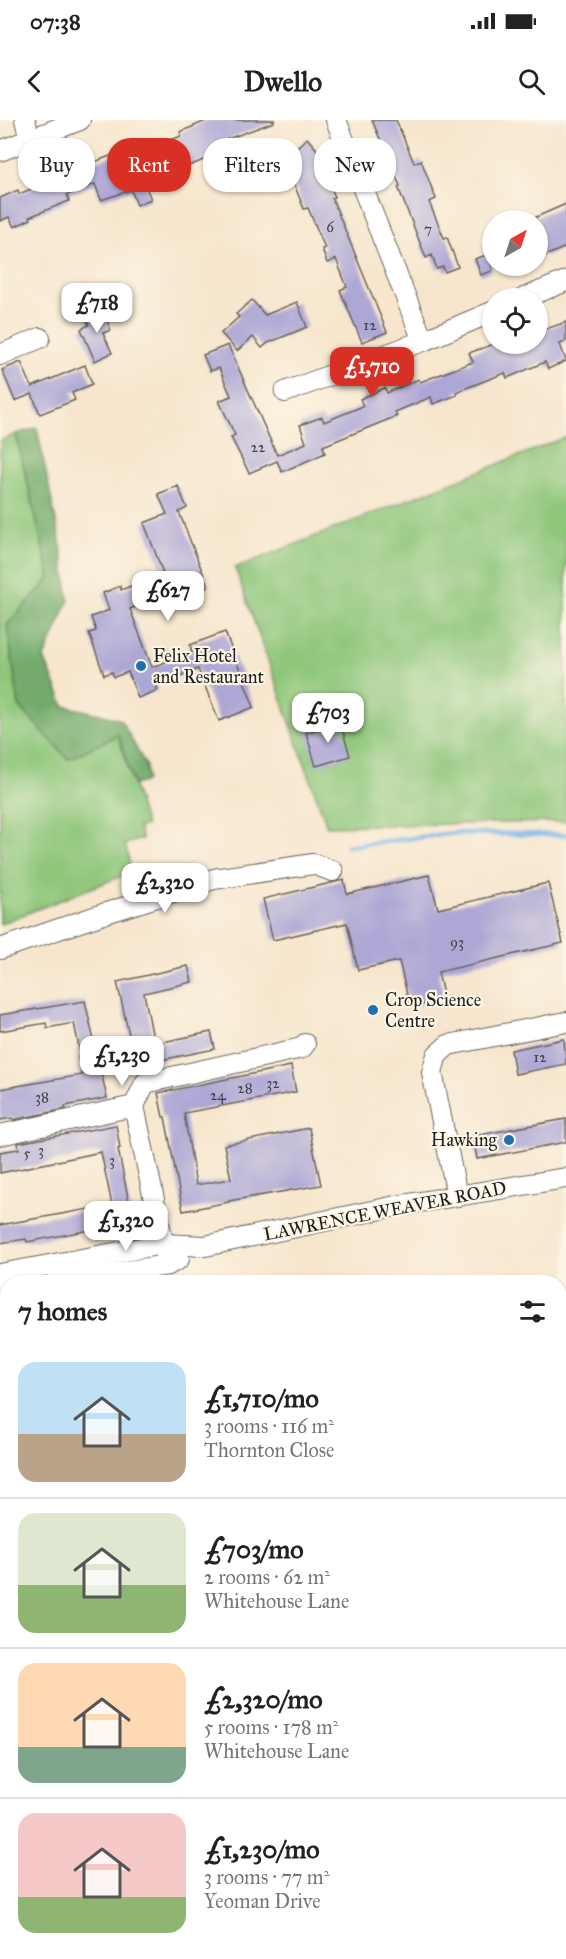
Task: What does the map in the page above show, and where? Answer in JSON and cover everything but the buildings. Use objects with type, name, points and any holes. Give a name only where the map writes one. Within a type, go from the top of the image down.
[{"type":"street","points":[[0,151],[28,130],[80,120]]},
{"type":"street","points":[[336,120],[423,341]]},
{"type":"street","points":[[548,288],[566,281]]},
{"type":"street","points":[[285,393],[482,316]]},
{"type":"street","points":[[0,355],[40,338]]},
{"type":"street","points":[[0,949],[95,916],[214,879],[313,864],[333,872]]},
{"type":"street","points":[[457,1196],[432,1072],[437,1055],[448,1045],[566,1022]]},
{"type":"street","points":[[168,1265],[134,1106],[145,1083],[302,1048],[305,1044]]},
{"type":"street","points":[[0,1136],[134,1106]]},
{"type":"street","name":"LAWRENCE WEAVER ROAD","points":[[0,1274],[163,1244],[205,1246],[396,1206],[566,1178]]},
{"type":"street","name":"LAWRENCE WEAVER ROAD","points":[[102,1275],[168,1265],[205,1246]]},
{"type":"green space","points":[[37,428],[61,546],[69,600],[44,658],[64,706],[121,720],[146,766],[147,781],[134,785],[118,735],[68,759],[19,706],[7,625],[50,578],[16,434]]},
{"type":"green space","points":[[16,434],[50,578],[7,625],[19,706],[118,735],[146,826],[138,827],[142,839],[125,844],[132,872],[0,924],[0,441]]},
{"type":"green space","points":[[566,437],[566,822],[327,826],[235,568]]},
{"type":"waterway","points":[[347,846],[455,833],[566,835]]},
{"type":"place","name":"Felix Hotel and Restaurant","points":[[141,666]]},
{"type":"place","name":"Crop Science Centre","points":[[373,1010]]},
{"type":"place","name":"Hawking","points":[[509,1140]]}]
